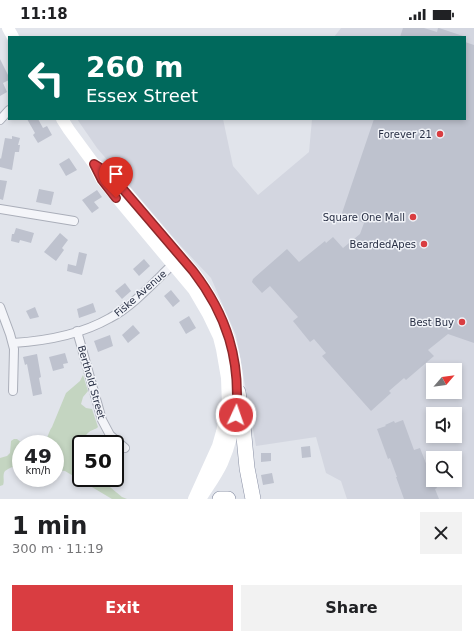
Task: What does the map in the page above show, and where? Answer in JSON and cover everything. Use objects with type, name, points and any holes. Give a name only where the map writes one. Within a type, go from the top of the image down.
[{"type":"highway","points":[[238,392],[247,468],[253,499]]},
{"type":"highway","points":[[220,499],[228,499]]},
{"type":"main road","points":[[63,120],[94,164],[102,180],[194,290],[219,337],[227,378],[228,405],[218,446],[194,499]]},
{"type":"main road","points":[[94,164],[110,174],[202,283],[226,327],[237,370],[238,392],[236,415],[223,462],[200,499]]},
{"type":"street","points":[[0,120],[8,111]]},
{"type":"street","points":[[0,209],[74,222]]},
{"type":"street","name":"Fiske Avenue","points":[[13,343],[47,339],[77,331],[111,318],[140,295],[173,264]]},
{"type":"street","points":[[0,306],[14,349],[14,391]]},
{"type":"street","name":"Berthold Street","points":[[77,331],[102,420],[110,435],[125,448]]},
{"type":"shaded area","points":[[341,28],[474,28],[474,499],[347,499],[341,481],[326,473],[316,437],[256,446],[236,335],[211,278],[180,245],[97,148],[78,120],[223,120],[233,166],[258,195],[309,152],[312,120],[466,120],[466,36],[335,36]]},
{"type":"green space","points":[[83,375],[88,391],[83,397],[81,404],[86,408],[92,409],[98,427],[90,431],[87,435],[72,435],[72,475],[64,471],[64,435],[48,435],[66,393],[80,381]]},
{"type":"green space","points":[[12,440],[12,468],[5,471],[4,483],[0,486],[0,458],[7,456],[10,453]]},
{"type":"green space","points":[[92,487],[110,487],[122,497],[127,499],[112,499]]},
{"type":"building","points":[[403,28],[424,28],[437,32],[439,28],[463,36],[400,36]]},
{"type":"building","name":"Square One Mall","points":[[466,42],[474,45],[474,343],[448,334],[428,350],[434,356],[406,380],[404,378],[389,391],[391,393],[371,411],[322,356],[326,353],[314,339],[310,342],[293,321],[298,317],[270,286],[262,293],[252,282],[253,279],[287,249],[299,262],[325,241],[326,243],[333,237],[343,248],[360,234],[364,223],[342,213],[374,120],[466,120]]},
{"type":"building","points":[[0,59],[8,75],[8,80],[3,83],[7,92],[0,96]]},
{"type":"building","points":[[28,120],[39,120],[43,128],[47,126],[52,135],[38,143],[33,135],[35,133]]},
{"type":"building","points":[[12,136],[20,138],[18,145],[20,145],[19,152],[15,152],[12,170],[0,167],[0,158],[1,159],[5,138],[12,139]]},
{"type":"building","points":[[69,158],[77,170],[66,176],[59,164]]},
{"type":"building","points":[[0,180],[7,181],[3,200],[0,199]]},
{"type":"building","points":[[39,189],[54,192],[51,205],[36,202]]},
{"type":"building","points":[[97,190],[102,197],[94,202],[99,208],[92,213],[82,200]]},
{"type":"building","points":[[16,228],[34,233],[31,243],[20,240],[19,243],[11,241],[12,234],[14,234]]},
{"type":"building","points":[[60,233],[68,240],[62,248],[64,250],[56,261],[44,252]]},
{"type":"building","points":[[79,252],[87,254],[82,275],[67,271],[68,264],[76,266]]},
{"type":"building","points":[[144,259],[150,266],[139,276],[133,269]]},
{"type":"building","points":[[125,283],[131,291],[122,299],[115,291]]},
{"type":"building","points":[[171,290],[180,301],[173,307],[164,296]]},
{"type":"building","points":[[93,303],[96,312],[79,318],[77,309]]},
{"type":"building","points":[[35,307],[39,317],[30,319],[26,311]]},
{"type":"building","points":[[189,316],[196,328],[186,334],[179,322]]},
{"type":"building","points":[[133,325],[140,333],[128,343],[122,335]]},
{"type":"building","points":[[110,335],[113,346],[98,352],[94,341]]},
{"type":"building","points":[[65,353],[68,363],[63,364],[64,368],[53,371],[49,357]]},
{"type":"building","points":[[37,354],[42,394],[33,396],[27,364],[25,365],[23,357]]},
{"type":"building","points":[[403,420],[414,450],[420,448],[426,463],[426,487],[436,487],[435,489],[439,499],[404,499],[390,458],[388,459],[377,429],[394,421],[395,423]]},
{"type":"building","points":[[310,446],[311,457],[302,458],[301,447]]},
{"type":"building","points":[[261,453],[271,453],[271,461],[261,462]]},
{"type":"building","points":[[272,473],[274,483],[263,485],[261,475]]},
{"type":"place","name":"Forever 21","points":[[440,134]]},
{"type":"place","name":"Square One Mall","points":[[413,217]]},
{"type":"place","name":"BeardedApes","points":[[424,244]]},
{"type":"place","name":"Best Buy","points":[[462,322]]},
{"type":"route","points":[[116,198],[102,180],[94,164],[110,174],[193,271],[211,298],[226,327],[235,360],[237,370],[238,402],[236,415]]}]
